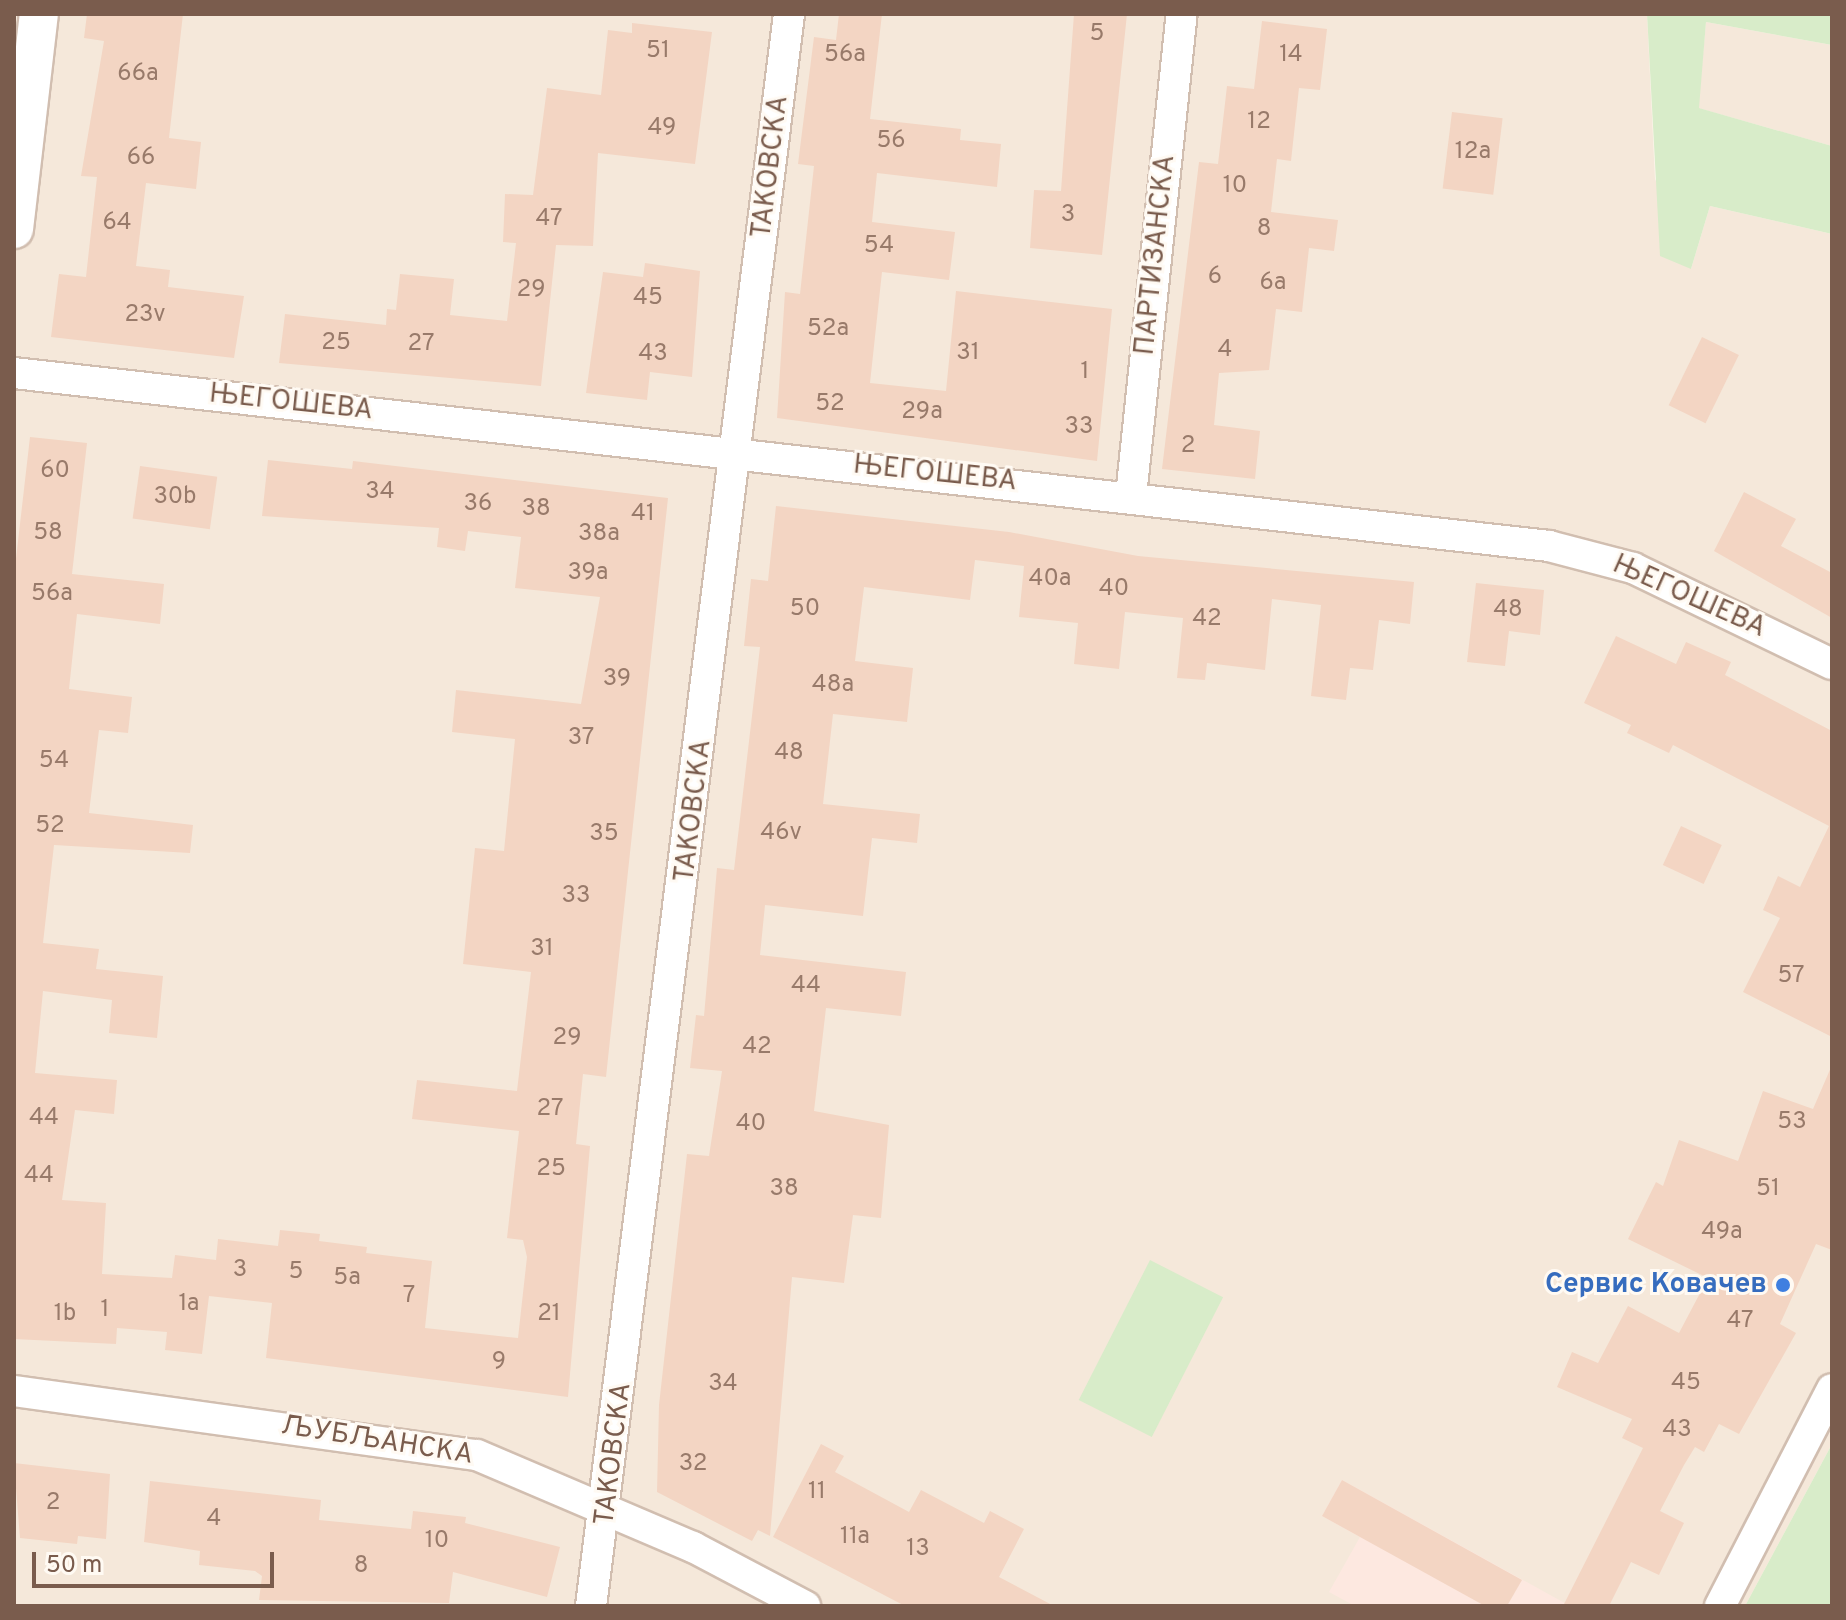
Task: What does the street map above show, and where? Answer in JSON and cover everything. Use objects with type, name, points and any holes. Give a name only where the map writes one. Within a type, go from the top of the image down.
[{"type":"street","points":[[14,229],[39,14]]},
{"type":"street","name":"ТАКОВСКА","points":[[591,1606],[608,1510],[739,452],[789,14]]},
{"type":"street","name":"ПАРТИЗАНСКА","points":[[1131,496],[1182,14]]},
{"type":"street","name":"ЊЕГОШЕВА","points":[[14,373],[1131,496],[1594,555],[1832,664]]},
{"type":"street","points":[[1720,1606],[1832,1389]]},
{"type":"street","name":"ЉУБЉАНСКА","points":[[14,1391],[416,1442],[477,1455],[608,1510],[805,1606]]},
{"type":"shaded area","points":[[14,14],[1647,14],[1655,179],[1691,269],[1710,206],[1832,234],[1832,1444],[1745,1606],[14,1606]]},
{"type":"shaded area","points":[[1706,22],[1832,45],[1832,146],[1698,108]]},
{"type":"shaded area","points":[[1342,1480],[1570,1606],[1355,1606],[1329,1592],[1360,1537],[1322,1516]]},
{"type":"green space","points":[[1647,14],[1832,14],[1832,45],[1706,22],[1699,108],[1832,146],[1832,234],[1710,206],[1691,269],[1660,256]]},
{"type":"green space","points":[[1150,1260],[1223,1297],[1152,1437],[1079,1400]]},
{"type":"green space","points":[[1832,1444],[1832,1606],[1745,1606]]},
{"type":"building","points":[[87,14],[183,14],[169,138],[201,142],[196,189],[146,183],[136,266],[170,270],[168,287],[244,296],[234,358],[51,337],[59,274],[86,277],[97,177],[81,176],[104,41],[84,38]]},
{"type":"building","points":[[839,14],[882,14],[870,119],[961,129],[960,140],[1001,144],[997,187],[877,173],[872,222],[955,232],[949,280],[882,272],[870,383],[946,391],[956,291],[1112,309],[1097,461],[777,418],[785,292],[800,294],[814,166],[798,164],[814,37],[836,40]]},
{"type":"building","points":[[1074,14],[1127,14],[1102,255],[1030,248],[1034,190],[1061,191]]},
{"type":"building","points":[[1262,21],[1327,29],[1320,90],[1299,88],[1291,161],[1277,159],[1271,212],[1338,220],[1334,251],[1309,248],[1302,312],[1276,309],[1269,370],[1219,373],[1214,425],[1260,431],[1255,479],[1162,469],[1199,162],[1218,164],[1227,86],[1254,89]]},
{"type":"building","points":[[632,23],[712,32],[695,164],[598,153],[593,246],[556,245],[541,386],[279,363],[285,314],[386,325],[387,309],[396,310],[400,274],[454,279],[450,315],[507,321],[516,243],[503,242],[505,194],[533,195],[547,88],[601,95],[608,30],[632,33]]},
{"type":"building","points":[[1452,112],[1503,118],[1493,195],[1443,188]]},
{"type":"building","points":[[645,263],[700,271],[692,377],[650,372],[647,400],[586,393],[603,272],[643,277]]},
{"type":"building","points":[[1702,337],[1739,355],[1706,423],[1669,405]]},
{"type":"building","points":[[30,437],[87,443],[72,574],[164,584],[160,624],[77,614],[69,689],[132,697],[128,733],[99,730],[89,813],[193,825],[190,853],[54,845],[43,943],[99,949],[96,969],[163,976],[157,1038],[109,1033],[112,1000],[43,991],[35,1073],[117,1080],[114,1114],[75,1110],[62,1200],[106,1203],[102,1274],[172,1278],[175,1255],[216,1260],[218,1239],[278,1246],[280,1230],[320,1234],[319,1241],[367,1247],[366,1253],[432,1261],[425,1328],[518,1338],[527,1257],[523,1240],[507,1238],[519,1131],[412,1119],[417,1080],[517,1091],[531,972],[463,964],[475,848],[504,851],[515,739],[452,732],[456,690],[581,704],[600,597],[515,588],[521,537],[468,531],[465,551],[437,547],[439,528],[262,516],[268,460],[352,469],[353,461],[668,498],[606,1077],[583,1074],[576,1144],[590,1146],[568,1397],[266,1358],[272,1303],[209,1296],[202,1354],[165,1350],[167,1332],[117,1328],[116,1344],[14,1339],[14,576]]},
{"type":"building","points":[[140,466],[217,477],[210,529],[133,518]]},
{"type":"building","points":[[1744,492],[1796,519],[1781,546],[1832,573],[1832,618],[1714,551]]},
{"type":"building","points":[[776,506],[1009,532],[1138,556],[1414,582],[1410,624],[1379,620],[1373,670],[1350,668],[1346,700],[1311,696],[1321,605],[1272,599],[1265,670],[1207,663],[1205,680],[1177,678],[1183,618],[1125,612],[1119,669],[1074,664],[1078,623],[1019,617],[1024,566],[975,560],[970,600],[864,587],[855,661],[913,668],[907,722],[833,714],[823,804],[920,814],[917,843],[872,838],[863,916],[765,905],[760,955],[906,972],[901,1016],[826,1008],[814,1111],[889,1125],[881,1218],[853,1215],[844,1283],[792,1277],[770,1536],[758,1530],[752,1541],[657,1492],[659,1405],[687,1154],[709,1156],[722,1071],[690,1068],[696,1015],[704,1016],[717,868],[734,870],[760,647],[744,646],[751,579],[768,581]]},
{"type":"building","points":[[1476,583],[1544,590],[1540,635],[1509,631],[1505,666],[1467,662]]},
{"type":"building","points":[[1616,636],[1676,664],[1686,642],[1731,662],[1725,675],[1832,731],[1832,1037],[1743,992],[1780,918],[1763,910],[1778,876],[1800,887],[1829,826],[1673,745],[1669,753],[1627,733],[1631,725],[1584,703]]},
{"type":"building","points":[[1681,826],[1722,845],[1704,884],[1663,865]]},
{"type":"building","points":[[1832,1065],[1832,1250],[1816,1244],[1780,1324],[1796,1333],[1739,1434],[1719,1424],[1704,1452],[1695,1447],[1684,1465],[1660,1511],[1684,1523],[1659,1575],[1631,1562],[1609,1606],[1563,1606],[1643,1448],[1622,1438],[1632,1419],[1557,1387],[1572,1352],[1598,1363],[1628,1306],[1679,1333],[1708,1278],[1628,1239],[1656,1182],[1663,1186],[1679,1140],[1738,1161],[1763,1091],[1813,1109]]},
{"type":"building","points":[[821,1444],[844,1456],[835,1472],[909,1512],[921,1490],[984,1523],[990,1511],[1024,1529],[999,1577],[1054,1606],[905,1606],[773,1537]]},
{"type":"building","points":[[14,1463],[110,1474],[106,1539],[78,1536],[77,1544],[20,1538]]},
{"type":"building","points":[[1342,1480],[1522,1580],[1507,1606],[1485,1606],[1322,1516]]},
{"type":"building","points":[[150,1481],[321,1500],[319,1520],[411,1529],[413,1511],[466,1517],[465,1523],[560,1547],[547,1597],[453,1572],[449,1603],[259,1600],[262,1576],[255,1571],[199,1565],[200,1551],[144,1542]]},
{"type":"place","name":"Сервис Ковачев","points":[[1783,1285]]}]
